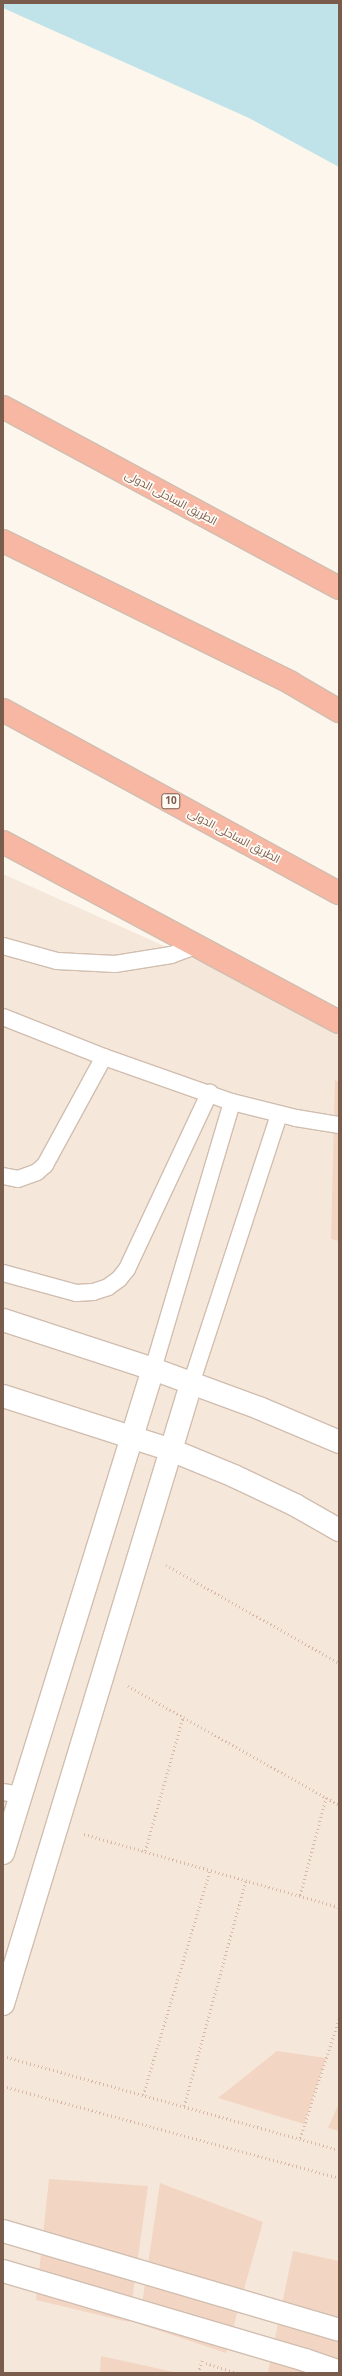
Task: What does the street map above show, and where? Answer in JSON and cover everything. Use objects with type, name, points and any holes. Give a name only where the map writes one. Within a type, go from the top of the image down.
[{"type":"highway","name":"الطريق الساحلى الدولى","points":[[3,407],[339,588]]},
{"type":"highway","points":[[3,541],[290,683],[339,711]]},
{"type":"highway","name":"الطريق الساحلى الدولى","points":[[3,710],[339,893]]},
{"type":"highway","points":[[3,842],[198,945],[339,1022]]},
{"type":"street","points":[[3,1320],[153,1370],[259,1408],[339,1442]]},
{"type":"street","points":[[3,1853],[12,1794],[153,1370]]},
{"type":"street","points":[[3,2004],[191,1384]]},
{"type":"street","points":[[3,1396],[132,1436],[171,1450],[241,1479],[295,1505],[339,1530]]},
{"type":"street","points":[[3,2231],[339,2330]]},
{"type":"street","points":[[3,2272],[304,2360],[339,2372]]},
{"type":"lane","points":[[3,946],[57,961],[115,964],[164,956],[198,945]]},
{"type":"lane","points":[[3,1017],[104,1057],[210,1092],[232,1102],[279,1114],[339,1126]]},
{"type":"lane","points":[[3,1176],[18,1179],[23,1178],[37,1172],[45,1165],[104,1057]]},
{"type":"lane","points":[[3,1272],[76,1293],[93,1292],[108,1287],[119,1279],[127,1269],[210,1092]]},
{"type":"lane","points":[[153,1370],[232,1102]]},
{"type":"lane","points":[[191,1384],[279,1114]]},
{"type":"path","points":[[140,1550],[339,1663]]},
{"type":"path","points":[[103,1672],[339,1805]]},
{"type":"path","points":[[145,1851],[183,1717]]},
{"type":"path","points":[[300,1896],[326,1797]]},
{"type":"path","points":[[56,1826],[339,1907]]},
{"type":"path","points":[[143,2095],[210,1870]]},
{"type":"path","points":[[184,2106],[246,1880]]},
{"type":"path","points":[[300,2138],[339,2019]]},
{"type":"path","points":[[3,2056],[339,2150]]},
{"type":"path","points":[[3,2086],[339,2178]]},
{"type":"shaded area","points":[[3,874],[339,1024],[339,2373],[3,2373]]},
{"type":"water","points":[[3,3],[339,3],[339,167],[249,118],[3,8]]},
{"type":"building","points":[[335,1080],[339,1082],[339,1241],[331,1239]]},
{"type":"building","points":[[277,2051],[326,2058],[304,2124],[218,2098]]},
{"type":"building","points":[[339,2103],[339,2131],[328,2128]]},
{"type":"building","points":[[49,2179],[148,2186],[129,2322],[36,2300]]},
{"type":"building","points":[[160,2183],[263,2222],[226,2353],[139,2324]]},
{"type":"building","points":[[293,2251],[339,2261],[339,2373],[268,2372]]},
{"type":"building","points":[[101,2356],[174,2372],[174,2373],[100,2373]]}]
